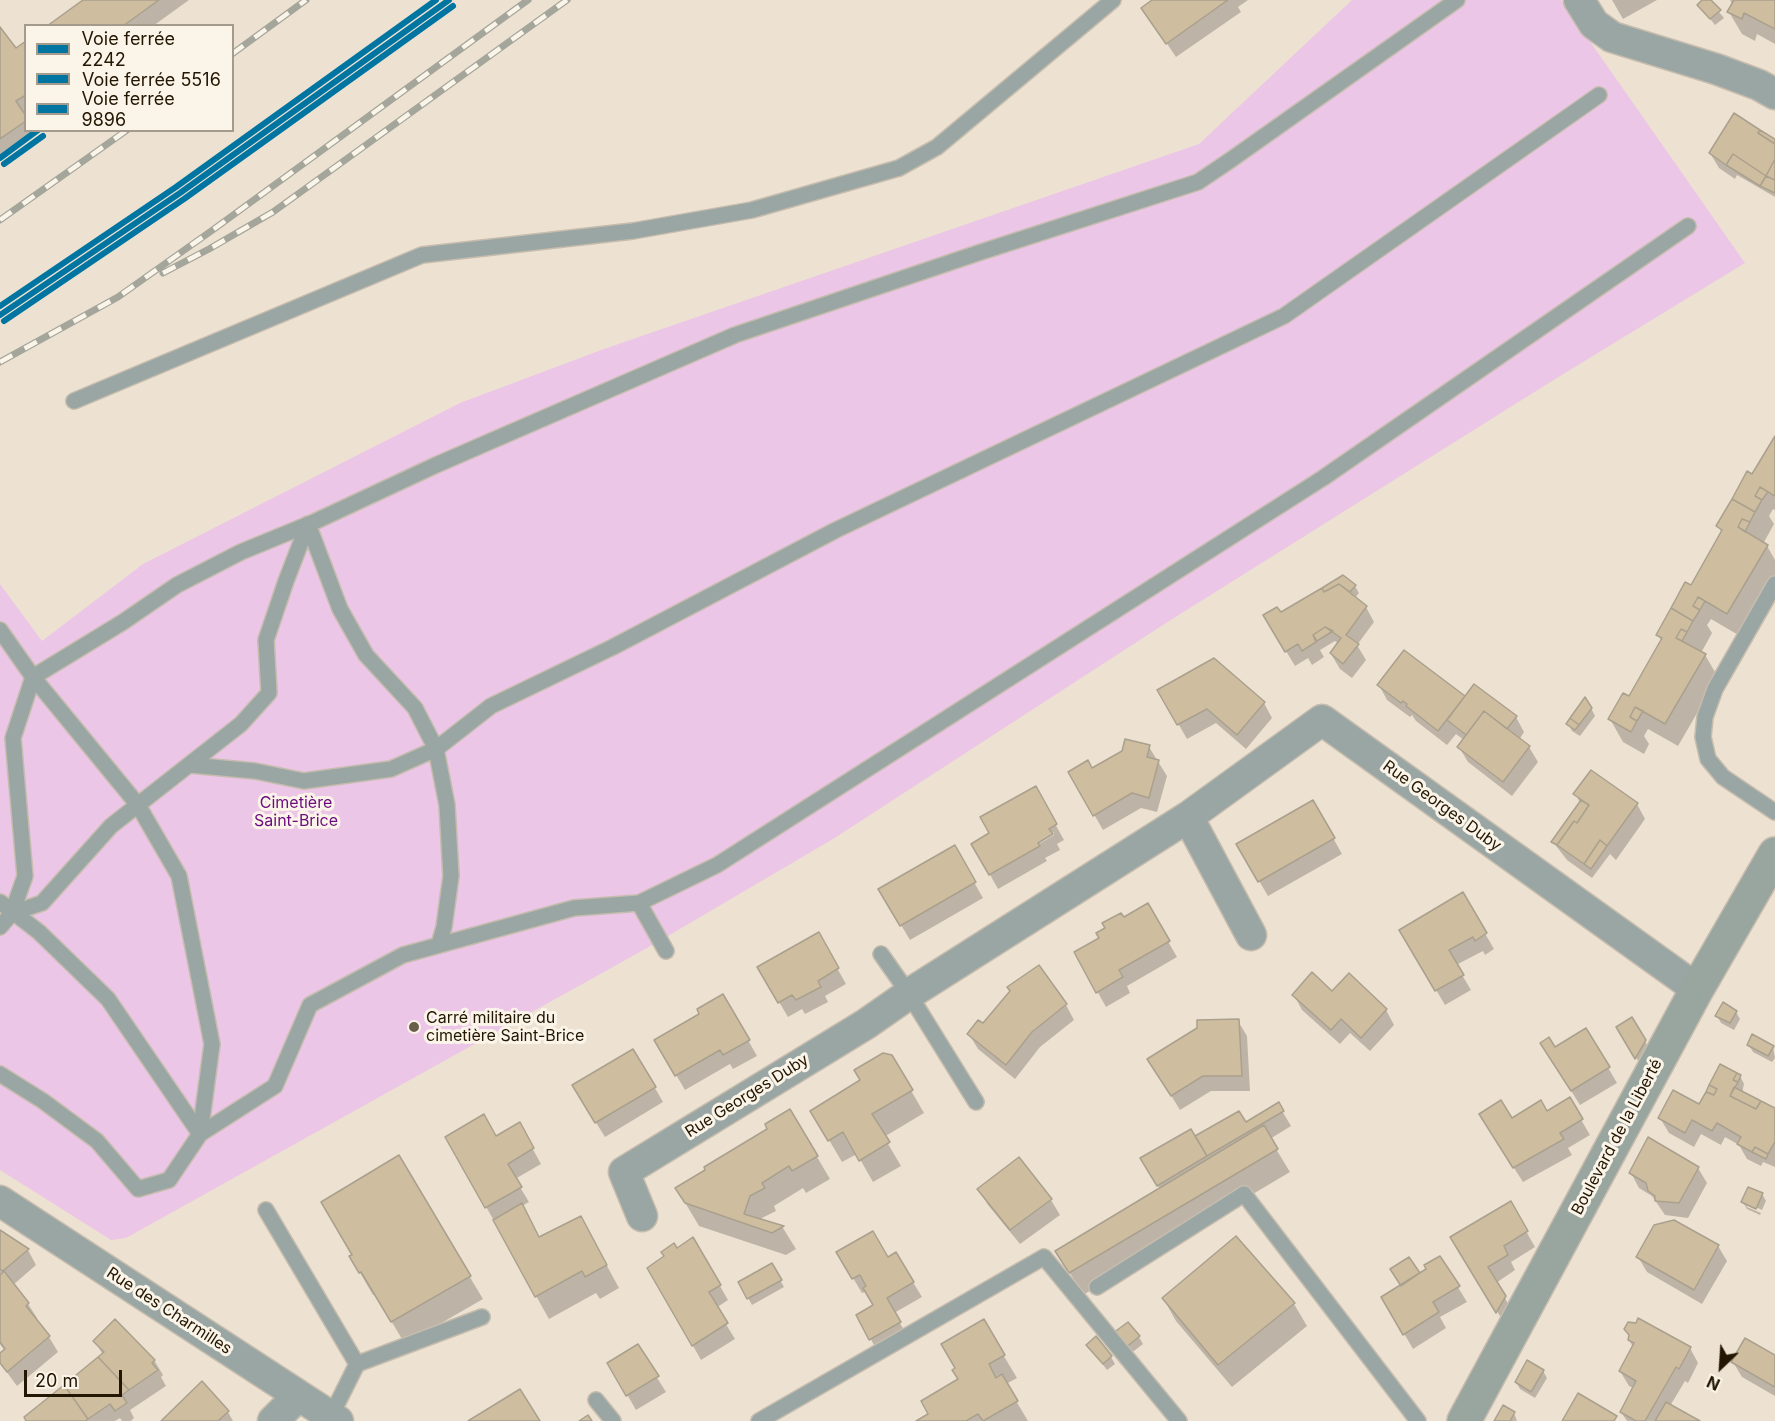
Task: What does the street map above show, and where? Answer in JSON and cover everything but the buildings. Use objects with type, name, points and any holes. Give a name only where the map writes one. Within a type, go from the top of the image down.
[{"type":"main road","name":"Boulevard de la Liberté","points":[[1464,1421],[1697,989],[1775,855]]},
{"type":"street","points":[[1579,0],[1594,24],[1612,37],[1716,69],[1759,85],[1775,94]]},
{"type":"street","name":"Rue Georges Duby","points":[[642,1216],[624,1172],[866,1024],[909,994],[1188,818],[1322,720],[1697,989]]},
{"type":"street","points":[[1188,818],[1251,935]]},
{"type":"street","name":"Rue des Charmilles","points":[[0,1202],[335,1419]]},
{"type":"street","points":[[273,1421],[298,1396]]},
{"type":"lane","points":[[74,401],[422,255],[633,231],[752,210],[899,168],[937,147],[1113,0]]},
{"type":"lane","points":[[0,927],[12,913],[25,876],[13,738],[33,677],[123,622],[177,585],[241,552],[735,335],[1198,182],[1457,0]]},
{"type":"lane","points":[[190,765],[255,771],[304,781],[391,769],[435,749],[491,706],[613,647],[836,530],[1284,316],[1599,95]]},
{"type":"lane","points":[[0,1074],[43,1101],[97,1141],[138,1189],[169,1180],[200,1134],[275,1086],[310,1005],[403,955],[574,908],[639,903],[717,865],[1323,478],[1688,226]]},
{"type":"lane","points":[[308,524],[340,609],[366,655],[415,708],[435,749],[447,805],[452,876],[439,945]]},
{"type":"lane","points":[[12,913],[42,903],[111,826],[241,724],[269,693],[266,640],[308,524]]},
{"type":"lane","points":[[1775,584],[1715,689],[1704,717],[1703,737],[1708,759],[1723,777],[1775,812]]},
{"type":"lane","points":[[0,630],[33,677],[138,805],[179,876],[212,1044],[200,1134]]},
{"type":"lane","points":[[0,903],[39,932],[108,999],[200,1134]]},
{"type":"lane","points":[[639,903],[666,951]]},
{"type":"lane","points":[[880,954],[909,994],[976,1102]]},
{"type":"lane","points":[[1097,1287],[1244,1194],[1418,1421]]},
{"type":"lane","points":[[266,1210],[357,1364]]},
{"type":"lane","points":[[759,1421],[1044,1257],[1179,1421]]},
{"type":"lane","points":[[335,1419],[357,1364],[482,1317]]},
{"type":"lane","points":[[596,1400],[613,1421]]},
{"type":"green space","name":"Cimetière Saint-Brice","points":[[1352,0],[1561,0],[1745,263],[1166,623],[833,839],[656,943],[126,1238],[111,1240],[0,1170],[0,584],[42,641],[143,564],[460,403],[604,349],[1199,144]]},
{"type":"railway","points":[[234,53],[306,0]]},
{"type":"railway","points":[[0,362],[118,297],[528,0]]},
{"type":"railway","points":[[163,273],[273,212],[567,0]]},
{"type":"railway","points":[[0,220],[124,132]]},
{"type":"rail line","name":"9896","points":[[0,306],[176,187],[436,0]]},
{"type":"rail line","name":"2242","points":[[0,315],[180,193],[449,0]]},
{"type":"rail line","name":"5516","points":[[4,321],[184,199],[453,6]]},
{"type":"transit line","points":[[0,158],[35,132]]},
{"type":"transit line","points":[[4,164],[43,136]]},
{"type":"place","name":"Carré militaire du cimetière Saint-Brice","points":[[414,1027]]}]
